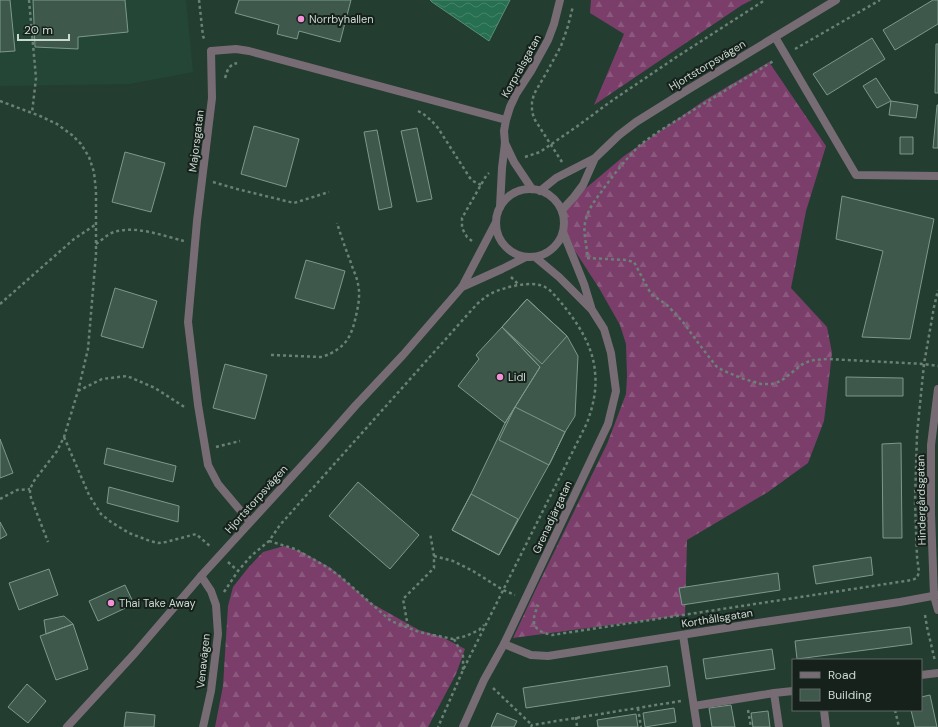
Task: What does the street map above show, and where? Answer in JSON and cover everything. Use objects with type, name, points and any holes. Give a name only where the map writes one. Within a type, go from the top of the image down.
[{"type":"street","name":"Korpralsgatan","points":[[500,207],[505,142],[504,131],[506,120],[516,94],[548,40],[560,0]]},
{"type":"street","name":"Hjortstorpsvägen","points":[[563,232],[556,245],[551,250],[534,257],[526,257],[517,254],[503,244],[497,230],[497,214],[500,207],[510,195],[524,189],[536,190],[595,158],[619,135],[636,122],[836,0]]},
{"type":"street","points":[[775,37],[856,175],[938,176]]},
{"type":"street","points":[[210,51],[236,49],[249,51],[506,120]]},
{"type":"street","name":"Majorsgatan","points":[[210,51],[212,98],[197,221],[188,322],[200,417],[208,465],[218,484],[250,522]]},
{"type":"street","name":"Korpralsgatan","points":[[505,142],[514,162],[536,190]]},
{"type":"street","name":"Hjortstorpsvägen","points":[[562,210],[582,186],[595,158]]},
{"type":"street","points":[[536,190],[553,198],[562,210],[564,217],[563,232]]},
{"type":"street","name":"Hjortstorpsvägen","points":[[67,727],[135,653],[201,576],[403,355],[462,287],[496,222]]},
{"type":"street","name":"Grenadjärgatan","points":[[563,232],[584,284],[592,310]]},
{"type":"street","name":"Hjortstorpsvägen","points":[[462,287],[526,257]]},
{"type":"street","name":"Grenadjärgatan","points":[[463,727],[484,680],[504,644],[608,424],[616,391],[611,353],[604,328],[592,310],[559,277],[534,257]]},
{"type":"street","name":"Hindergårdsgatan","points":[[938,389],[931,445],[930,514],[938,610]]},
{"type":"street","name":"Venavägen","points":[[201,576],[211,591],[216,605],[218,634],[211,692],[203,727]]},
{"type":"street","name":"Korthållsgatan","points":[[504,644],[531,655],[548,656],[893,604],[936,596]]},
{"type":"street","points":[[683,635],[697,727]]},
{"type":"street","points":[[922,675],[938,673]]},
{"type":"street","points":[[693,703],[746,698],[792,691]]},
{"type":"street","points":[[774,694],[779,727]]},
{"type":"street","points":[[824,711],[826,727]]},
{"type":"path","points":[[29,0],[36,78],[32,113]]},
{"type":"path","points":[[199,0],[203,36],[210,51]]},
{"type":"path","points":[[574,0],[568,26],[561,46],[536,90],[532,102],[532,112],[535,120],[551,144],[616,97],[765,0]]},
{"type":"path","points":[[585,263],[587,258],[587,248],[584,239],[584,228],[590,208],[618,168],[639,146],[718,94],[880,0]]},
{"type":"path","points":[[212,79],[225,78],[228,68],[232,64],[238,62]]},
{"type":"path","points":[[0,101],[57,124],[72,135],[81,144],[89,157],[94,172],[96,191],[96,244],[88,349],[78,391],[64,437],[57,452],[30,488],[31,498],[48,542]]},
{"type":"path","points":[[415,109],[429,117],[438,128],[470,178],[481,185]]},
{"type":"path","points":[[203,179],[294,203],[329,192]]},
{"type":"path","points":[[271,355],[322,357],[337,349],[346,342],[352,334],[359,297],[358,282],[337,222]]},
{"type":"path","points":[[0,304],[74,239],[96,225]]},
{"type":"path","points":[[96,244],[113,232],[124,230],[137,230],[154,233],[195,244]]},
{"type":"path","points":[[587,258],[626,260],[634,262],[651,294],[667,305],[684,322],[716,366],[741,378],[761,384],[772,384],[781,381],[804,363],[814,360],[828,359],[938,366]]},
{"type":"path","points":[[216,605],[242,566],[269,540],[308,493],[477,304],[484,298],[503,289],[519,285],[538,284],[546,287],[568,310],[582,333],[592,357],[595,370],[592,408],[587,423],[463,670],[438,727]]},
{"type":"path","points":[[938,290],[924,364],[917,434],[915,502],[918,577],[923,598],[927,627],[938,673]]},
{"type":"path","points":[[78,391],[102,379],[127,376],[155,388],[200,417]]},
{"type":"path","points":[[64,437],[89,495],[101,514],[111,522],[129,534],[150,541],[166,542],[196,534],[208,544]]},
{"type":"path","points":[[206,449],[240,441]]},
{"type":"path","points":[[0,499],[17,490],[30,488]]},
{"type":"path","points":[[408,627],[403,599],[434,568],[434,556],[430,534]]},
{"type":"path","points":[[269,540],[295,549],[327,566],[391,621],[418,632],[453,639],[466,636],[479,630],[486,623]]},
{"type":"path","points":[[434,556],[453,561],[473,571],[503,590],[538,606],[534,619],[535,625],[537,629],[544,634],[552,635],[912,580],[918,577]]},
{"type":"path","points":[[453,639],[463,656],[463,670]]},
{"type":"path","points":[[484,680],[531,726],[638,708],[693,703]]},
{"type":"path","points":[[746,698],[751,727]]},
{"type":"path","points":[[638,708],[641,727]]},
{"type":"path","points":[[895,711],[899,727]]},
{"type":"path","points":[[576,718],[577,727]]},
{"type":"shaded area","points":[[0,0],[186,0],[193,72],[130,84],[0,86]]},
{"type":"green space","points":[[591,0],[752,0],[742,5],[594,105],[624,34],[590,13]]},
{"type":"green space","points":[[769,62],[826,146],[806,211],[791,288],[827,327],[832,353],[824,421],[808,463],[768,492],[687,540],[685,615],[513,638],[607,444],[626,394],[626,344],[620,325],[599,288],[575,251],[559,235],[565,226],[566,205],[624,156],[705,100]]},
{"type":"green space","points":[[284,546],[302,552],[331,568],[371,603],[419,630],[442,637],[465,649],[456,674],[428,727],[215,727],[223,686],[228,606],[233,587],[263,552]]},
{"type":"water","points":[[430,0],[510,0],[489,41]]},
{"type":"building","points":[[0,0],[10,0],[15,51],[0,52]]},
{"type":"building","points":[[33,0],[125,0],[128,32],[78,37],[78,49],[35,47]]},
{"type":"building","name":"Norrbyhallen","points":[[239,0],[351,0],[340,42],[299,31],[297,39],[277,34],[279,25],[235,13]]},
{"type":"building","points":[[933,0],[938,0],[938,24],[895,50],[883,30]]},
{"type":"building","points":[[872,38],[885,59],[827,95],[813,74]]},
{"type":"building","points":[[936,44],[938,44],[938,93],[935,93]]},
{"type":"building","points":[[876,78],[891,101],[877,108],[863,86]]},
{"type":"building","points":[[891,101],[918,105],[916,118],[889,115]]},
{"type":"building","points":[[937,105],[938,148],[933,148]]},
{"type":"building","points":[[254,126],[299,139],[286,187],[241,174]]},
{"type":"building","points":[[417,128],[432,199],[417,202],[401,131]]},
{"type":"building","points":[[377,130],[392,207],[379,210],[364,132]]},
{"type":"building","points":[[900,137],[913,137],[913,154],[900,154]]},
{"type":"building","points":[[125,152],[165,163],[151,212],[112,202]]},
{"type":"building","points":[[842,196],[934,219],[910,339],[862,337],[883,251],[836,239]]},
{"type":"building","points":[[306,260],[345,271],[334,309],[295,298]]},
{"type":"building","points":[[115,288],[157,301],[143,348],[101,336]]},
{"type":"building","points":[[527,299],[567,336],[542,364],[502,327]]},
{"type":"building","points":[[527,299],[567,336],[578,356],[575,416],[499,555],[452,530],[505,423],[540,367],[502,327]]},
{"type":"building","name":"Lidl","points":[[502,327],[540,367],[505,423],[458,386],[479,359],[476,355]]},
{"type":"building","points":[[225,364],[267,375],[255,419],[213,408]]},
{"type":"building","points":[[846,377],[903,378],[903,396],[846,396]]},
{"type":"building","points":[[515,407],[565,432],[549,465],[499,440]]},
{"type":"building","points":[[0,439],[13,473],[0,478]]},
{"type":"building","points":[[901,443],[902,538],[883,538],[882,444]]},
{"type":"building","points":[[107,448],[176,466],[173,482],[104,464]]},
{"type":"building","points":[[358,482],[419,535],[390,569],[329,516]]},
{"type":"building","points":[[109,487],[179,506],[178,522],[107,503]]},
{"type":"building","points":[[471,494],[518,519],[499,555],[452,530]]},
{"type":"building","points":[[0,522],[7,535],[0,539]]},
{"type":"building","points":[[871,557],[873,575],[816,584],[813,566]]},
{"type":"building","points":[[49,569],[58,595],[19,610],[9,583]]},
{"type":"building","points":[[778,573],[780,590],[682,605],[679,588]]},
{"type":"building","name":"Thai Take Away","points":[[125,585],[134,604],[98,621],[89,601]]},
{"type":"building","points":[[64,616],[73,624],[46,634],[44,620]]},
{"type":"building","points":[[73,624],[88,669],[56,680],[40,636]]},
{"type":"building","points":[[910,627],[912,644],[797,659],[795,641]]},
{"type":"building","points":[[772,649],[775,669],[706,679],[703,659]]},
{"type":"building","points":[[667,666],[670,686],[526,708],[523,688]]},
{"type":"building","points":[[27,684],[46,701],[28,723],[8,707]]},
{"type":"building","points":[[930,695],[937,727],[915,727],[911,711],[922,711],[922,697]]},
{"type":"building","points":[[731,705],[735,727],[712,727],[709,708]]},
{"type":"building","points":[[674,708],[676,722],[645,727],[643,713]]},
{"type":"building","points":[[768,711],[770,727],[753,727],[751,713]]},
{"type":"building","points":[[126,712],[155,715],[154,727],[124,727]]},
{"type":"building","points":[[497,713],[517,721],[514,727],[491,727]]},
{"type":"building","points":[[636,714],[638,727],[598,727],[597,720]]},
{"type":"place","name":"Norrbyhallen","points":[[301,19]]},
{"type":"place","name":"Lidl","points":[[500,377]]},
{"type":"place","name":"Thai Take Away","points":[[111,603]]}]
